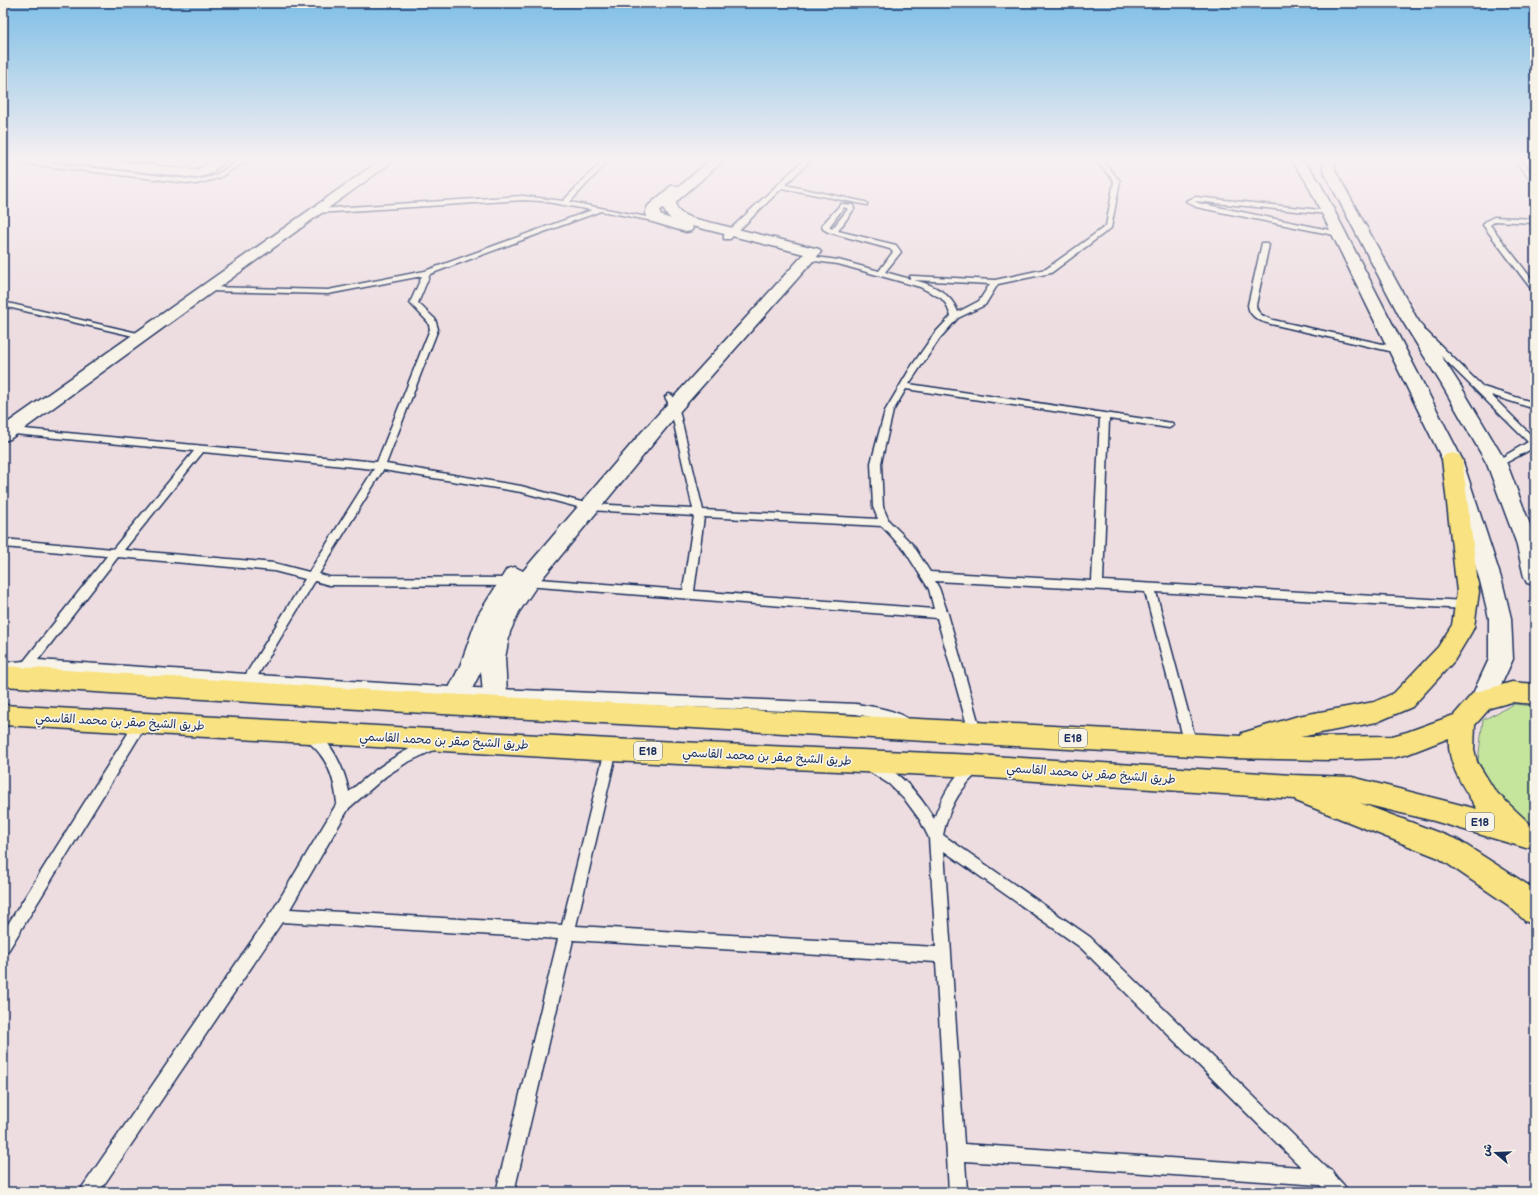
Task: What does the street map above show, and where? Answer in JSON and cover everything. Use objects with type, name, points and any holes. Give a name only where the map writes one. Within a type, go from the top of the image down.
[{"type":"highway","points":[[1230,747],[1298,727],[1376,712],[1403,700],[1446,654],[1463,627],[1468,592],[1452,459]]},
{"type":"highway","name":"E18","points":[[3,676],[389,701],[1230,747],[1358,749],[1392,747],[1408,743],[1463,722]]},
{"type":"highway","points":[[1530,839],[1502,816],[1486,800],[1474,782],[1465,764],[1461,749],[1463,722],[1482,700],[1512,692],[1535,694]]},
{"type":"highway","name":"طريق الشيخ صقر بن محمد القاسمي","points":[[3,715],[611,750],[977,766],[1292,788],[1352,790],[1434,809],[1530,839]]},
{"type":"highway","points":[[1292,788],[1448,849],[1518,895],[1535,912]]},
{"type":"street","points":[[5,432],[312,215]]},
{"type":"street","points":[[459,692],[472,666],[486,621],[496,603],[518,582],[581,505],[648,436],[672,402],[808,254],[729,235],[669,224],[654,218],[652,215]]},
{"type":"street","points":[[675,215],[729,235]]},
{"type":"street","points":[[1329,215],[1452,459],[1491,582],[1500,618],[1501,659],[1482,700]]},
{"type":"street","points":[[1353,215],[1408,317],[1451,385],[1497,464],[1531,544],[1535,577]]},
{"type":"street","points":[[495,694],[493,656],[496,641],[518,582]]},
{"type":"lane","points":[[208,289],[328,292],[427,273],[584,215]]},
{"type":"lane","points":[[631,215],[669,224]]},
{"type":"lane","points":[[729,235],[750,215]]},
{"type":"lane","points":[[897,278],[995,282],[1048,271],[1109,227],[1111,215]]},
{"type":"lane","points":[[1241,215],[1339,234]]},
{"type":"lane","points":[[1533,223],[1494,220],[1488,222],[1486,225],[1535,288]]},
{"type":"lane","points":[[834,232],[893,247],[896,252],[881,273]]},
{"type":"lane","points":[[1265,245],[1252,305],[1254,312],[1258,316],[1272,322],[1398,350]]},
{"type":"lane","points":[[808,254],[881,273],[936,290],[950,301],[956,316]]},
{"type":"lane","points":[[249,679],[380,466],[434,329],[432,321],[414,303],[427,273]]},
{"type":"lane","points":[[975,732],[934,588],[909,548],[885,523],[878,507],[876,463],[889,411],[904,386],[937,336],[956,316],[982,303],[995,282]]},
{"type":"lane","points":[[3,304],[142,336]]},
{"type":"lane","points":[[1408,317],[1535,443],[1497,464]]},
{"type":"lane","points":[[904,386],[1169,425]]},
{"type":"lane","points":[[1478,388],[1535,406]]},
{"type":"lane","points":[[672,402],[699,513],[688,595]]},
{"type":"lane","points":[[1097,585],[1105,416]]},
{"type":"lane","points":[[5,432],[380,466],[521,489],[581,505],[885,523]]},
{"type":"lane","points":[[28,665],[116,552],[201,449]]},
{"type":"lane","points":[[3,543],[274,567],[291,570],[329,581],[518,582],[942,614]]},
{"type":"lane","points":[[926,576],[1466,605]]},
{"type":"lane","points":[[1149,588],[1191,745]]},
{"type":"lane","points":[[3,668],[28,665],[495,694],[856,709],[887,715],[916,729]]},
{"type":"lane","points":[[3,946],[141,723]]},
{"type":"lane","points":[[308,733],[320,744],[337,770],[342,786],[344,804]]},
{"type":"lane","points":[[89,1192],[278,915],[344,804],[381,772],[408,756],[443,741]]},
{"type":"lane","points":[[505,1192],[611,750]]},
{"type":"lane","points":[[865,762],[879,770],[906,791],[924,814],[936,838],[1085,942],[1328,1185],[1340,1192]]},
{"type":"lane","points":[[958,1192],[936,838],[940,817],[950,796],[957,784],[977,766]]},
{"type":"lane","points":[[278,915],[944,955]]},
{"type":"lane","points":[[956,1152],[1328,1185]]},
{"type":"green space","points":[[1514,704],[1535,706],[1535,829],[1498,796],[1478,761],[1483,720]]}]
